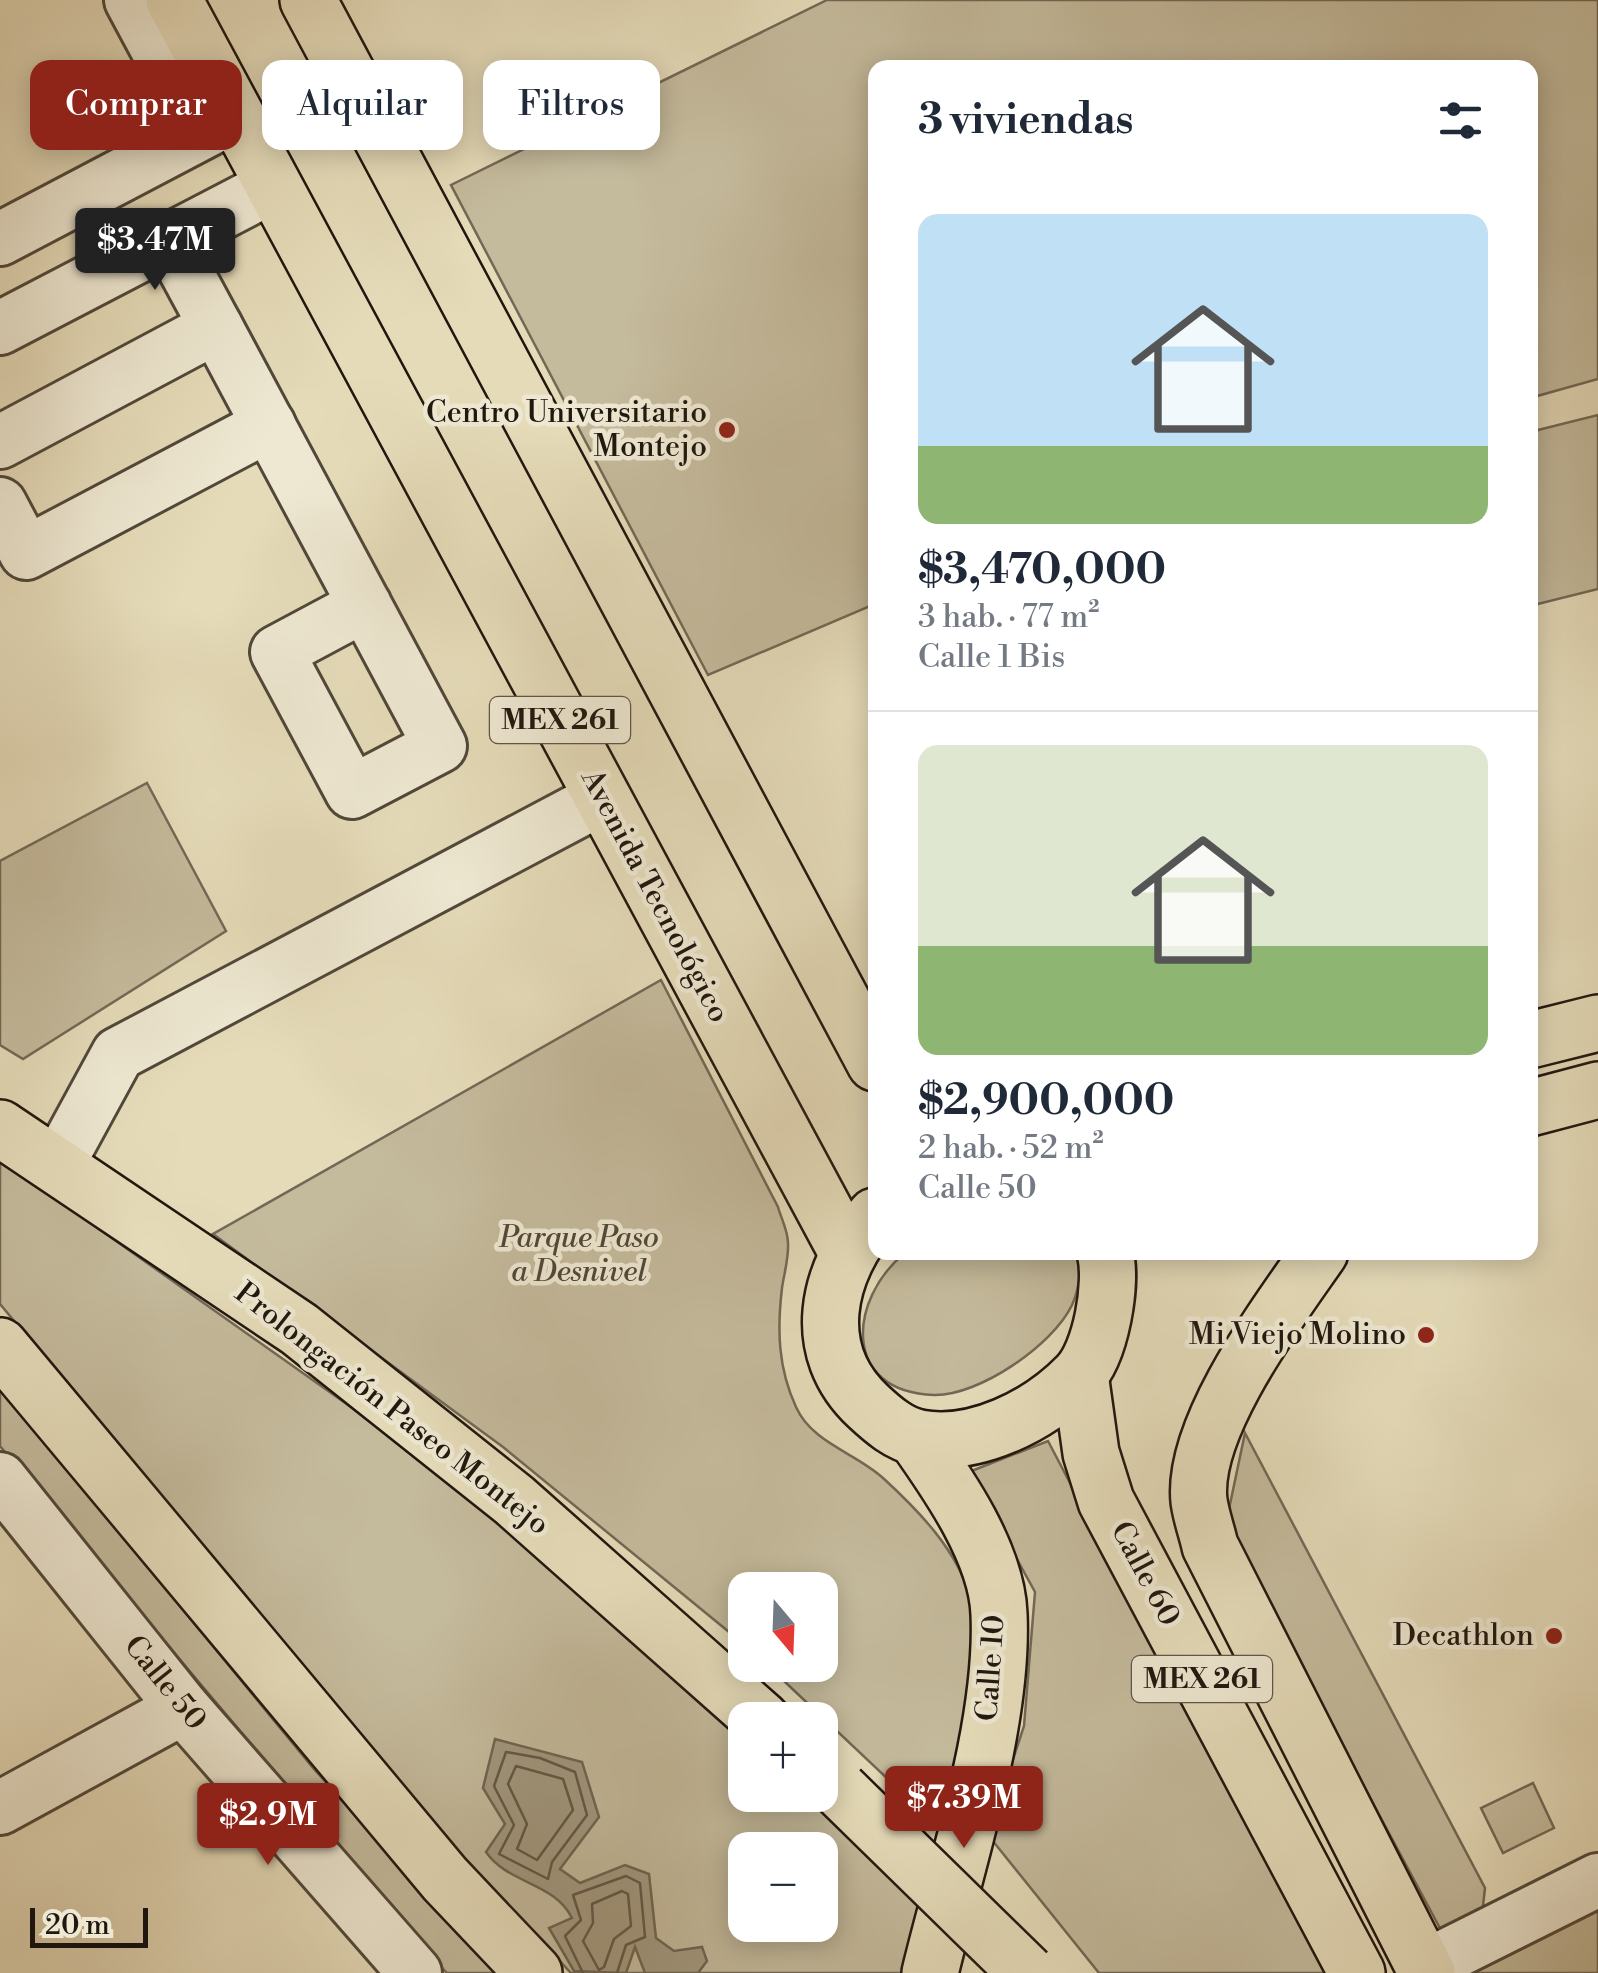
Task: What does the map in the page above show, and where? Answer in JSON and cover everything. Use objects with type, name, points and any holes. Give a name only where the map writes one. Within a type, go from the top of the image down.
[{"type":"main road","name":"Avenida Tecnológico","points":[[174,0],[206,60]]},
{"type":"main road","name":"MEX 261","points":[[315,2],[868,1050]]},
{"type":"main road","name":"Avenida Tecnológico","points":[[242,127],[602,798],[861,1235]]},
{"type":"main road","points":[[1538,1038],[1598,1023]]},
{"type":"main road","points":[[1538,1106],[1598,1090]]},
{"type":"main road","name":"Prolongación Paseo Montejo","points":[[0,1128],[299,1329],[514,1500],[742,1702]]},
{"type":"main road","points":[[861,1235],[830,1299],[828,1335],[840,1371],[887,1424],[915,1437],[947,1441],[998,1428],[1029,1412],[1080,1374],[1106,1274],[1128,1260]]},
{"type":"main road","points":[[1315,1260],[1250,1354],[1220,1414],[1202,1466],[1198,1499],[1210,1546],[1426,1970]]},
{"type":"main road","points":[[0,1346],[445,1879],[534,1973]]},
{"type":"main road","name":"Calle 60","points":[[1080,1374],[1091,1453],[1106,1501],[1358,1973]]},
{"type":"main road","name":"Calle 10","points":[[915,1437],[980,1542],[1000,1612],[990,1721],[930,1973]]},
{"type":"main road","points":[[838,1789],[1027,1973]]},
{"type":"street","points":[[131,0],[163,60]]},
{"type":"street","points":[[0,240],[170,150]]},
{"type":"street","points":[[0,328],[273,186]]},
{"type":"street","points":[[169,240],[365,605]]},
{"type":"street","points":[[0,442],[216,328]]},
{"type":"street","points":[[0,504],[26,554],[269,425]]},
{"type":"street","points":[[57,1166],[118,1054],[602,798]]},
{"type":"street","name":"Calle 50","points":[[0,1479],[183,1708],[415,1973]]},
{"type":"street","points":[[0,1808],[183,1708]]},
{"type":"street","points":[[1426,1970],[1598,1880]]},
{"type":"green space","name":"Centro Universitario Montejo","points":[[827,0],[1598,0],[1598,379],[1538,396],[1538,60],[868,60],[868,607],[708,675],[451,185],[522,150],[660,150],[660,82]]},
{"type":"green space","points":[[1598,415],[1598,589],[1538,604],[1538,430]]},
{"type":"green space","points":[[147,783],[226,931],[23,1059],[0,1045],[0,861]]},
{"type":"green space","name":"Parque Paso a Desnivel","points":[[661,980],[786,1229],[788,1248],[779,1334],[782,1363],[796,1407],[813,1430],[872,1469],[923,1518],[957,1564],[971,1599],[975,1622],[972,1682],[944,1832],[838,1732],[838,1702],[806,1702],[785,1682],[838,1682],[838,1572],[728,1572],[728,1631],[503,1447],[213,1234]]},
{"type":"green space","points":[[0,1159],[348,1405],[600,1598],[728,1711],[728,1812],[834,1812],[924,1902],[903,1973],[571,1973],[444,1836],[0,1304]]},
{"type":"green space","points":[[898,1260],[1080,1260],[1072,1305],[1049,1336],[992,1378],[952,1393],[934,1395],[904,1390],[882,1378],[869,1361],[863,1340],[865,1317],[872,1294]]},
{"type":"green space","points":[[0,1387],[313,1768],[498,1973],[447,1973],[422,1947],[0,1446]]},
{"type":"green space","points":[[1245,1433],[1485,1888],[1482,1915],[1442,1932],[1236,1548],[1229,1509]]},
{"type":"green space","points":[[1048,1441],[1327,1973],[1099,1973],[988,1835],[1024,1726],[1035,1592],[969,1472]]},
{"type":"green space","points":[[1533,1783],[1554,1828],[1503,1853],[1481,1808]]},
{"type":"green space","points":[[1594,1906],[1598,1913],[1598,1973],[1467,1973]]},
{"type":"water","points":[[495,1739],[582,1762],[599,1817],[560,1869],[580,1883],[625,1865],[649,1874],[656,1938],[674,1951],[702,1947],[707,1961],[698,1973],[645,1973],[635,1947],[626,1973],[574,1971],[549,1928],[572,1918],[564,1906],[506,1871],[486,1852],[505,1824],[483,1788]]},
{"type":"place","name":"Centro Universitario Montejo","points":[[727,430]]},
{"type":"place","name":"Mi Viejo Molino","points":[[1426,1335]]},
{"type":"place","name":"Decathlon","points":[[1554,1636]]}]
